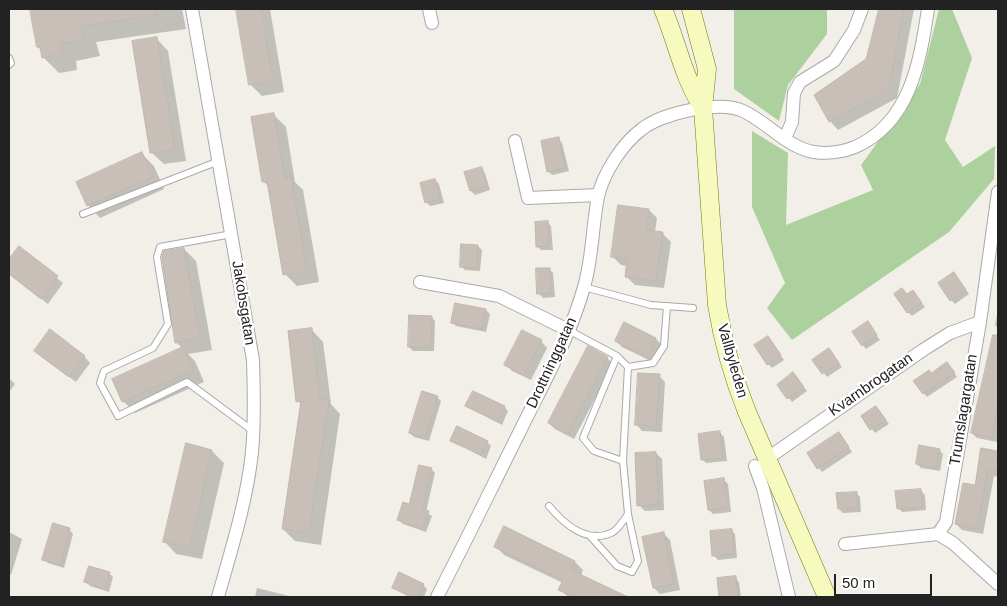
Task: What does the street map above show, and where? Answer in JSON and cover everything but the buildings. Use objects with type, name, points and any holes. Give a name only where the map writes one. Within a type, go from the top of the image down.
[{"type":"main road","name":"Vallbyleden","points":[[663,9],[674,34],[691,90],[702,108]]},
{"type":"main road","name":"Vallbyleden","points":[[690,9],[706,69],[702,108],[717,305],[722,333],[735,382],[762,462],[827,597]]},
{"type":"street","name":"Jakobsgatan","points":[[192,9],[232,234],[252,360],[253,432],[244,501],[218,597]]},
{"type":"street","points":[[429,9],[432,23]]},
{"type":"street","points":[[785,138],[792,122],[794,93],[800,82],[834,61],[854,30],[862,9]]},
{"type":"street","name":"Drottninggatan","points":[[437,597],[570,331],[590,266],[598,195],[618,154],[644,127],[683,112],[702,108],[735,108],[743,111],[785,138],[814,152],[834,152],[868,141],[882,130],[898,112],[915,76],[923,45],[928,9]]},
{"type":"street","points":[[515,141],[528,198],[598,195]]},
{"type":"street","name":"Trumslagargatan","points":[[938,534],[946,522],[948,512],[968,380],[980,322],[998,192]]},
{"type":"street","points":[[420,282],[482,291],[499,296],[570,331]]},
{"type":"street","name":"Kvarnbrogatan","points":[[762,462],[923,350],[950,333],[980,322]]},
{"type":"street","points":[[762,462],[762,488],[789,597]]},
{"type":"street","points":[[845,544],[938,534],[998,584]]},
{"type":"lane","points":[[9,58],[11,63],[9,65]]},
{"type":"lane","points":[[83,214],[219,161]]},
{"type":"lane","points":[[232,234],[160,246],[157,257],[168,324],[153,348],[104,371],[100,383],[118,416],[187,382],[253,432]]},
{"type":"lane","points":[[584,287],[618,298],[651,305],[693,308]]},
{"type":"lane","points":[[628,367],[653,363],[664,346],[667,306]]},
{"type":"lane","points":[[549,506],[563,523],[591,537],[617,566],[632,572],[638,561],[628,514],[623,461],[628,367],[617,356],[570,331]]},
{"type":"lane","points":[[617,356],[582,438],[594,451],[623,461]]},
{"type":"lane","points":[[591,537],[614,532],[628,514]]},
{"type":"green space","points":[[734,9],[827,9],[827,34],[788,85],[779,121],[734,89]]},
{"type":"green space","points":[[939,9],[952,9],[972,58],[945,140],[963,167],[995,146],[994,179],[949,232],[792,340],[767,308],[785,283],[752,207],[752,131],[788,153],[786,225],[873,190],[861,165],[920,84]]}]
